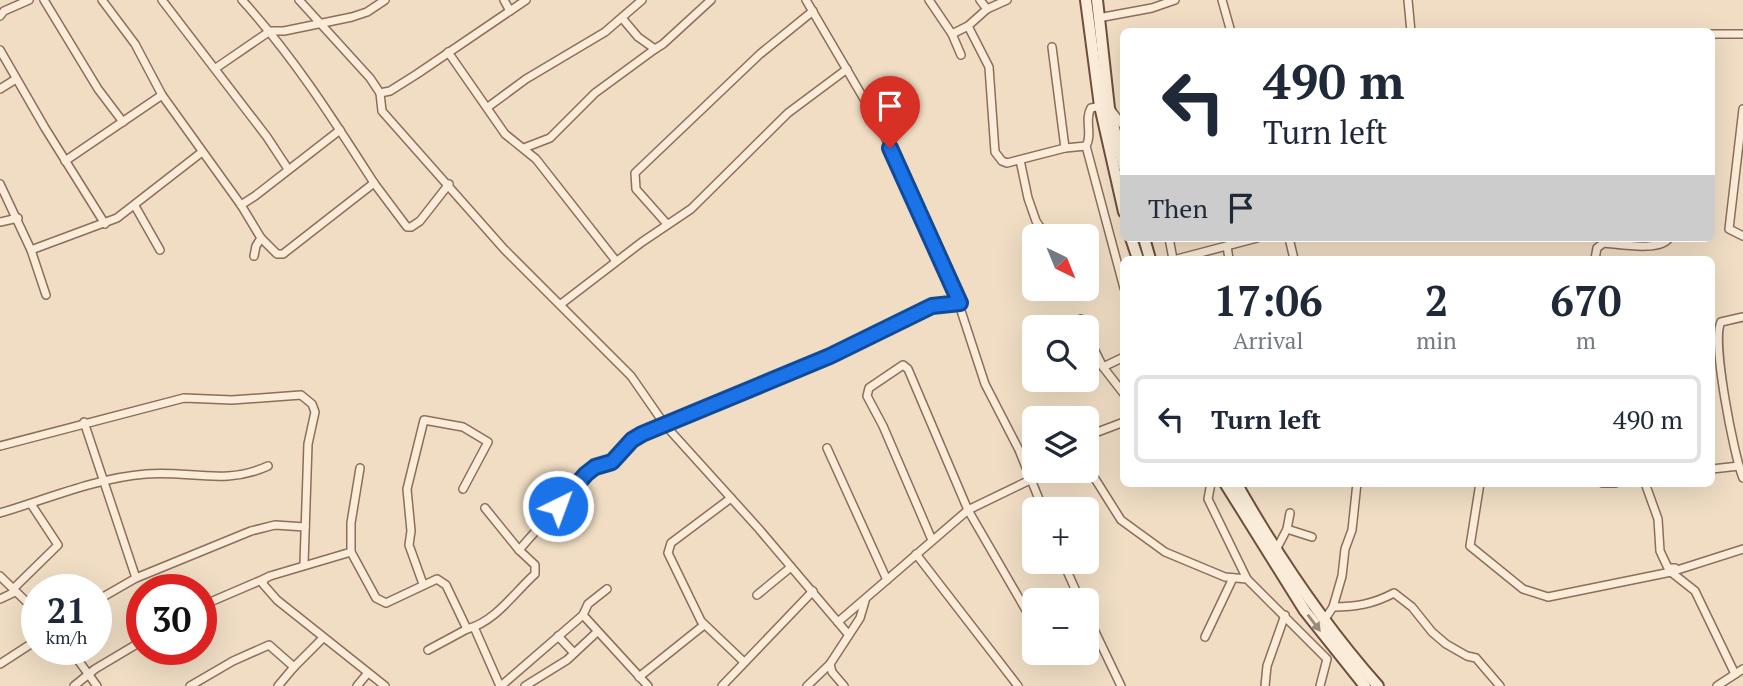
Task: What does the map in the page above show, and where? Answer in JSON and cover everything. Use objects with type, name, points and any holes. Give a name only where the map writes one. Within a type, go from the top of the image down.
[{"type":"main road","points":[[1086,0],[1120,190]]},
{"type":"main road","points":[[1097,0],[1105,107],[1120,140]]},
{"type":"main road","points":[[1228,487],[1305,611],[1365,686]]},
{"type":"main road","points":[[1238,487],[1276,551],[1378,686]]},
{"type":"street","points":[[1,11],[29,0]]},
{"type":"street","points":[[44,0],[98,89],[123,122]]},
{"type":"street","points":[[102,0],[135,44],[162,95],[241,205],[261,238],[277,254],[283,254],[374,183]]},
{"type":"street","points":[[162,0],[216,68],[288,169]]},
{"type":"street","points":[[242,0],[270,30],[407,227],[420,221],[449,184]]},
{"type":"street","points":[[299,0],[364,71],[380,93],[382,111],[504,249],[631,376],[665,425],[848,634]]},
{"type":"street","points":[[216,68],[270,30],[284,31],[367,12],[385,0]]},
{"type":"street","points":[[504,0],[510,11]]},
{"type":"street","points":[[380,93],[417,74],[526,0]]},
{"type":"street","points":[[488,107],[526,79],[605,32],[642,0]]},
{"type":"street","points":[[524,149],[550,138],[595,93],[663,44],[711,0]]},
{"type":"street","points":[[806,0],[881,128],[929,236],[947,268],[985,384],[1022,459]]},
{"type":"street","points":[[929,0],[952,34],[961,55]]},
{"type":"street","points":[[980,0],[987,9]]},
{"type":"street","points":[[952,34],[968,26],[987,9],[1007,0]]},
{"type":"street","points":[[1098,18],[1152,8],[1175,0]]},
{"type":"street","points":[[1222,0],[1230,28]]},
{"type":"street","points":[[1408,0],[1411,28]]},
{"type":"street","points":[[667,225],[636,189],[635,173],[760,54],[813,11]]},
{"type":"street","points":[[622,18],[638,37],[655,49]]},
{"type":"street","points":[[968,26],[989,67],[995,152],[1002,162],[1086,146]]},
{"type":"street","points":[[1715,34],[1743,34]]},
{"type":"street","points":[[1052,47],[1065,148]]},
{"type":"street","points":[[0,50],[105,224]]},
{"type":"street","points":[[450,52],[505,134],[524,149],[557,184],[616,261]]},
{"type":"street","points":[[561,304],[616,261],[691,209],[788,113],[846,69]]},
{"type":"street","points":[[0,89],[16,79]]},
{"type":"street","points":[[65,160],[162,95]]},
{"type":"street","points":[[1120,123],[1105,107],[1091,108],[1088,113],[1089,139],[1086,146],[1120,273]]},
{"type":"street","points":[[1743,109],[1729,229],[1743,236]]},
{"type":"street","points":[[241,205],[340,130]]},
{"type":"street","points":[[31,250],[105,224],[135,206],[202,152]]},
{"type":"street","points":[[1020,160],[1028,198],[1038,224]]},
{"type":"street","points":[[0,184],[18,218],[46,295]]},
{"type":"street","points":[[135,206],[160,250]]},
{"type":"street","points":[[0,222],[18,218]]},
{"type":"street","points":[[254,256],[261,238]]},
{"type":"street","points":[[1187,256],[1242,242]]},
{"type":"street","points":[[1596,256],[1597,248],[1604,242]]},
{"type":"street","points":[[1617,242],[1642,247],[1664,242]]},
{"type":"street","points":[[1227,246],[1229,256]]},
{"type":"street","points":[[519,550],[586,474],[595,467],[612,462],[632,440],[830,356],[932,306],[960,303]]},
{"type":"street","points":[[1743,317],[1721,322],[1717,339],[1727,412],[1743,478]]},
{"type":"street","points":[[1102,368],[1120,358]]},
{"type":"street","points":[[1099,361],[1120,389]]},
{"type":"street","points":[[932,540],[883,426],[867,397],[869,388],[903,365],[908,369],[968,510],[1022,603]]},
{"type":"street","points":[[0,446],[184,398],[232,400],[301,395],[312,404],[315,412],[308,444],[304,564]]},
{"type":"street","points":[[423,584],[409,545],[411,531],[407,489],[424,420],[463,427],[488,442],[463,489]]},
{"type":"street","points":[[84,422],[135,574]]},
{"type":"street","points":[[1099,431],[1120,424]]},
{"type":"street","points":[[827,448],[887,580]]},
{"type":"street","points":[[0,513],[103,482],[146,474],[214,478],[257,471],[268,466]]},
{"type":"street","points":[[1715,470],[1739,467]]},
{"type":"street","points":[[360,468],[351,523],[351,552],[376,598],[386,603],[423,584],[437,579],[443,582],[501,686],[583,615],[588,604],[607,589]]},
{"type":"street","points":[[838,622],[968,510],[1024,483]]},
{"type":"street","points":[[1097,483],[1117,517],[1140,536],[1165,552],[1233,578],[1247,579]]},
{"type":"street","points":[[1210,487],[1208,499],[1247,579],[1327,659],[1320,686]]},
{"type":"street","points":[[1325,619],[1334,607],[1345,549],[1352,530],[1357,487]]},
{"type":"street","points":[[1479,487],[1470,546],[1522,589],[1548,597],[1671,572],[1743,549]]},
{"type":"street","points":[[1646,487],[1658,519],[1660,551],[1668,568],[1680,568]]},
{"type":"street","points":[[731,498],[671,543],[668,553],[704,625],[744,662]]},
{"type":"street","points":[[0,599],[14,590],[58,545],[31,504]]},
{"type":"street","points":[[428,650],[494,615],[535,574],[535,565],[519,550],[485,508]]},
{"type":"street","points":[[1276,551],[1287,529],[1290,513]]},
{"type":"street","points":[[146,574],[251,531],[275,525],[305,527]]},
{"type":"street","points":[[1287,529],[1312,537]]},
{"type":"street","points":[[217,599],[304,564],[333,559],[351,552]]},
{"type":"street","points":[[916,554],[1018,686]]},
{"type":"street","points":[[757,595],[791,567]]},
{"type":"street","points":[[1671,572],[1695,591],[1735,674]]},
{"type":"street","points":[[0,576],[21,597]]},
{"type":"street","points":[[1205,637],[1233,578]]},
{"type":"street","points":[[264,579],[264,588],[385,686]]},
{"type":"street","points":[[722,686],[813,591]]},
{"type":"street","points":[[1334,607],[1376,603],[1394,593],[1412,607],[1432,632],[1451,648],[1476,658],[1500,686]]},
{"type":"street","points":[[807,686],[822,672],[831,668],[848,634],[860,618],[865,601]]},
{"type":"street","points":[[583,615],[643,681]]},
{"type":"street","points":[[1265,686],[1267,666],[1285,615]]},
{"type":"street","points":[[633,686],[643,681],[704,625]]},
{"type":"street","points":[[525,686],[575,653],[597,632]]},
{"type":"street","points":[[558,636],[575,653]]},
{"type":"street","points":[[278,686],[323,638]]},
{"type":"street","points":[[1099,640],[1121,686]]},
{"type":"street","points":[[190,686],[233,661],[269,645],[294,667]]},
{"type":"street","points":[[0,664],[21,650]]},
{"type":"street","points":[[74,686],[126,651]]},
{"type":"street","points":[[83,665],[97,686]]},
{"type":"street","points":[[831,668],[844,686]]},
{"type":"street","points":[[1717,686],[1743,669]]},
{"type":"street","points":[[357,686],[367,674]]},
{"type":"route","points":[[558,506],[586,474],[595,467],[606,466],[612,462],[618,453],[642,434],[830,356],[939,303],[960,303],[947,268],[937,253],[890,148]]}]
